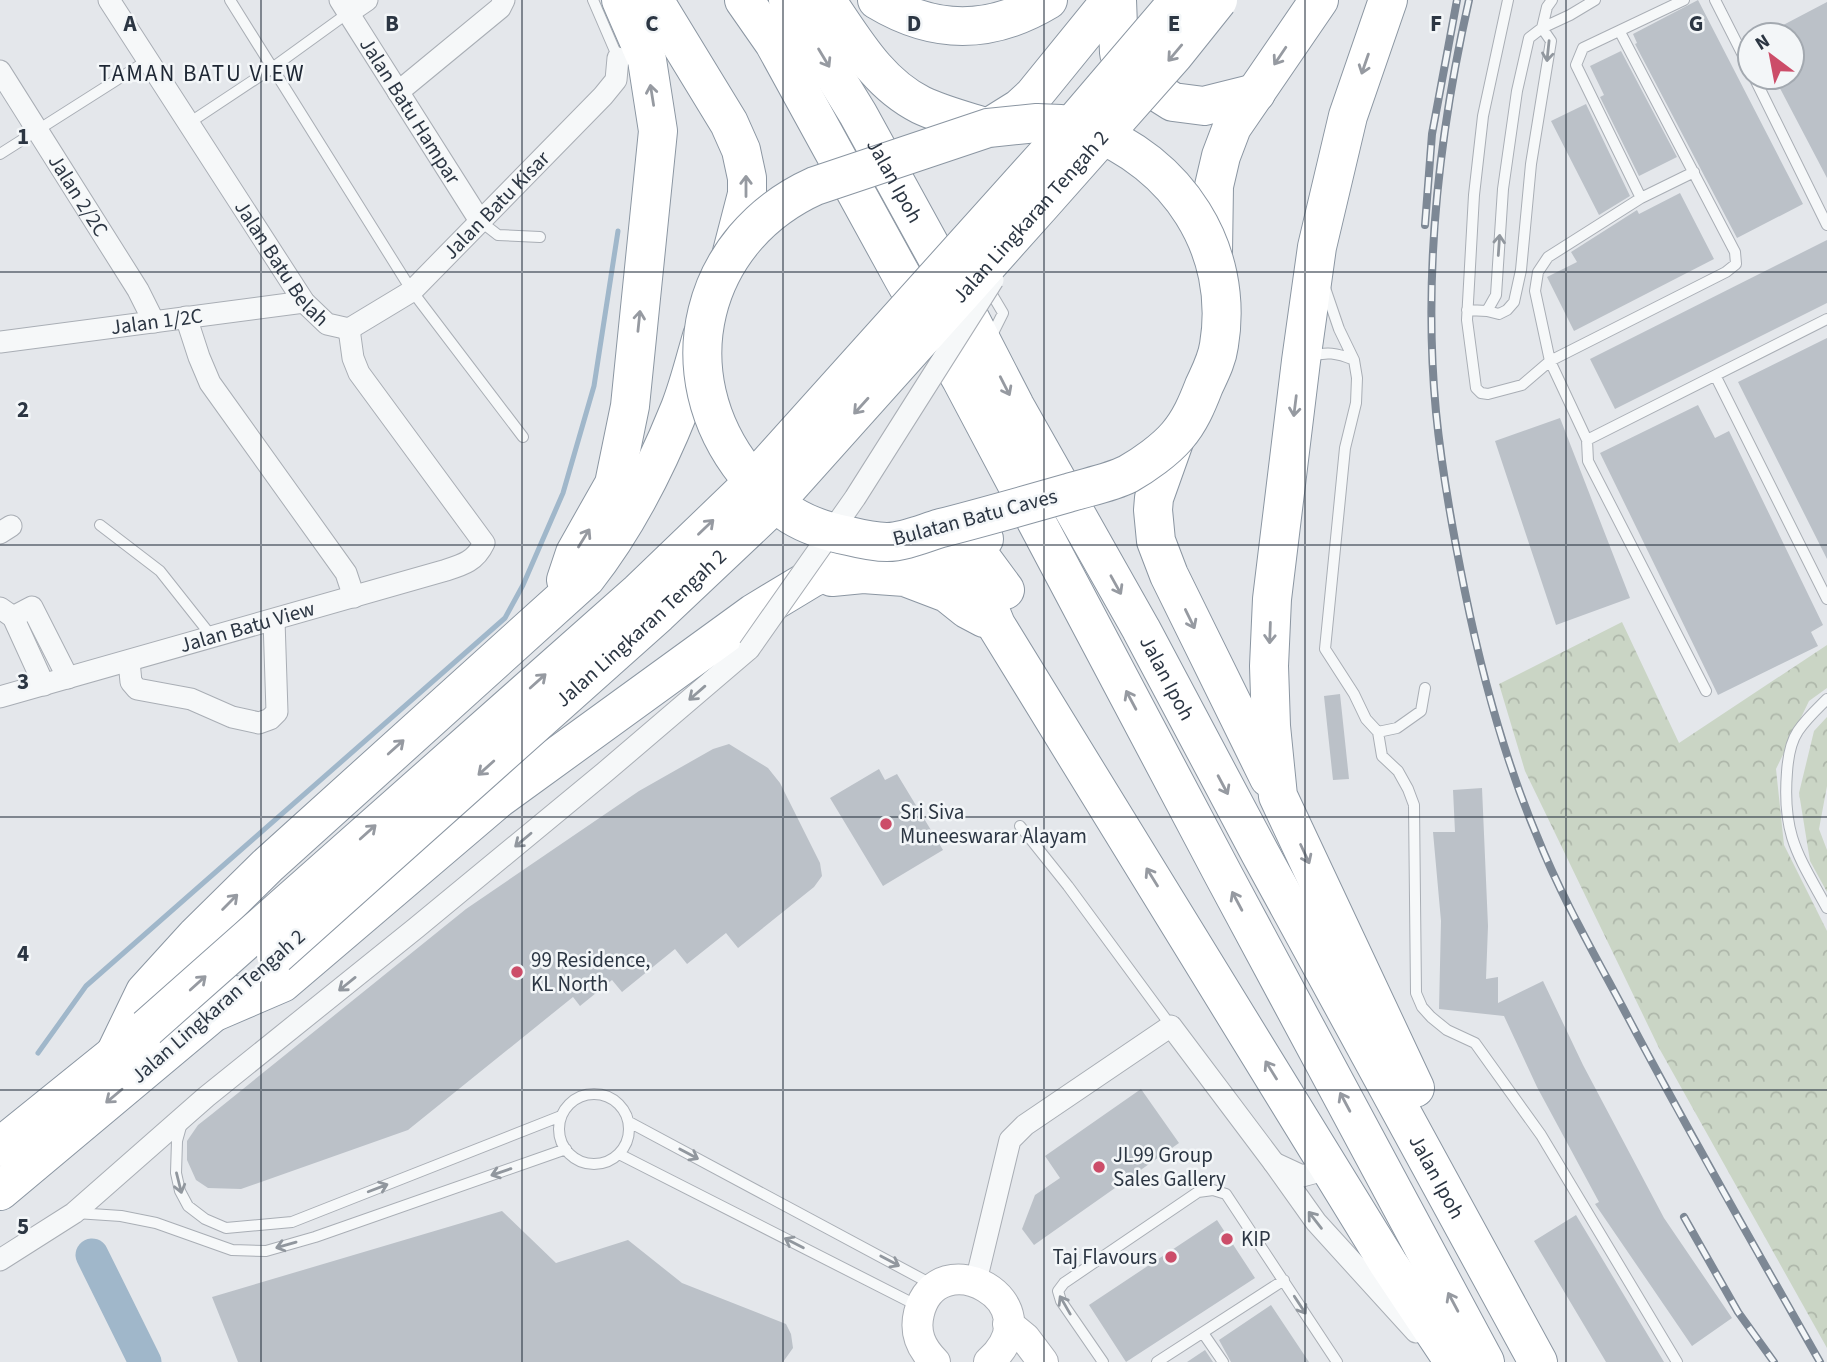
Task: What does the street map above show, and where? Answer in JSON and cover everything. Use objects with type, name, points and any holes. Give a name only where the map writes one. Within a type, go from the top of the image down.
[{"type":"highway","points":[[559,602],[575,553],[614,484],[624,444],[631,392],[657,131],[646,60],[621,0]]},
{"type":"highway","points":[[654,0],[729,123],[741,150],[747,178],[747,194],[732,252]]},
{"type":"highway","name":"Jalan Ipoh","points":[[744,0],[774,43],[898,292],[951,382],[1230,888],[1485,1362]]},
{"type":"highway","name":"Jalan Ipoh","points":[[788,0],[858,114],[951,253],[985,348],[1538,1362]]},
{"type":"highway","points":[[826,0],[868,62],[892,87],[919,104],[988,128],[1034,96],[1111,0]]},
{"type":"highway","points":[[877,0],[925,23],[955,27],[999,22],[1024,14],[1048,0]]},
{"type":"highway","points":[[1117,0],[1119,53],[1135,78],[1173,102],[1204,106],[1256,93]]},
{"type":"highway","name":"Jalan Lingkaran Tengah 2","points":[[0,1146],[147,1028],[639,592],[744,491],[1047,155],[1179,0]]},
{"type":"highway","name":"Jalan Lingkaran Tengah 2","points":[[0,1191],[217,1011],[276,955],[658,614],[766,512],[1174,55],[1218,0]]},
{"type":"highway","points":[[1213,252],[1214,186],[1232,127],[1319,0]]},
{"type":"highway","points":[[1278,796],[1271,726],[1269,666],[1272,599],[1301,361],[1317,247],[1348,116],[1388,0]]},
{"type":"highway","name":"Bulatan Batu Caves","points":[[1037,123],[1085,128],[1125,148],[1155,170],[1172,185],[1201,226],[1213,252],[1221,288],[1219,346],[1193,412],[1175,439],[1127,474],[888,542],[823,531],[802,523],[774,504],[755,485],[723,438],[709,407],[702,373],[703,330],[713,291],[732,252],[762,220],[792,196],[815,186],[988,128],[1037,123]]},
{"type":"highway","points":[[116,1052],[145,992],[196,936],[267,866],[586,578],[627,521],[681,407],[703,330]]},
{"type":"highway","points":[[1156,541],[1154,498],[1175,439]]},
{"type":"highway","points":[[1042,700],[1031,635],[1011,599],[974,548],[977,542],[984,539],[1115,496],[1130,495],[1137,498],[1169,575],[1278,796],[1437,1136],[1547,1362]]},
{"type":"highway","points":[[217,1011],[282,983],[498,799],[754,613],[812,578],[888,542],[931,551],[955,566],[983,593],[996,625],[1388,1263],[1454,1362]]},
{"type":"highway","points":[[812,578],[863,574],[905,577],[947,593],[996,625]]},
{"type":"street","name":"Jalan Batu Belah","points":[[109,0],[304,302],[327,324],[349,329],[353,358],[359,373],[484,543]]},
{"type":"street","points":[[344,7],[367,0]]},
{"type":"street","points":[[398,92],[500,8],[504,0]]},
{"type":"street","name":"Jalan Batu Hampar","points":[[344,7],[480,221]]},
{"type":"street","name":"Jalan Batu Kisar","points":[[349,329],[412,291],[603,96],[616,80],[618,58]]},
{"type":"street","name":"Jalan 2/2C","points":[[0,71],[138,290],[154,322]]},
{"type":"street","points":[[0,1260],[74,1213],[206,1097],[521,842],[749,649],[855,498],[1041,205]]},
{"type":"street","name":"Jalan 1/2C","points":[[2,338],[154,322],[304,302]]},
{"type":"street","points":[[186,317],[210,383],[346,573],[354,597]]},
{"type":"street","name":"Jalan Batu View","points":[[0,697],[469,563],[479,554],[484,543]]},
{"type":"street","points":[[44,685],[7,613],[32,607],[68,678]]},
{"type":"street","points":[[129,661],[131,682],[137,689],[191,699],[232,717],[259,723],[278,712],[274,620]]},
{"type":"street","points":[[976,1281],[1010,1140],[1025,1125],[1171,1026],[1316,1222],[1443,1362]]},
{"type":"street","points":[[1274,1163],[1302,1176],[1317,1172],[1323,1155]]},
{"type":"street","points":[[927,1359],[918,1338],[917,1322],[929,1297],[950,1281],[963,1279],[976,1281],[989,1288],[999,1297],[1006,1310],[1009,1324],[1006,1340],[999,1354],[989,1362]]},
{"type":"street","points":[[1009,1324],[1025,1338],[1043,1362]]},
{"type":"lane","points":[[230,0],[412,291],[523,437]]},
{"type":"lane","points":[[593,0],[618,58]]},
{"type":"lane","points":[[1508,0],[1483,116],[1474,195],[1467,310],[1473,375],[1476,388],[1482,393],[1488,394],[1521,385],[1550,361],[1726,272],[1736,264],[1735,252],[1620,32]]},
{"type":"lane","points":[[1467,310],[1499,314],[1514,302],[1521,270],[1531,164],[1551,41],[1542,28],[1547,7],[1552,0]]},
{"type":"lane","points":[[1487,311],[1496,295],[1503,190],[1517,91],[1529,38],[1542,28],[1595,0]]},
{"type":"lane","points":[[1641,198],[1576,65],[1578,55],[1583,48],[1684,0]]},
{"type":"lane","points":[[1715,0],[1736,41]]},
{"type":"lane","points":[[189,123],[272,68],[344,7]]},
{"type":"lane","points":[[0,154],[148,60]]},
{"type":"lane","points":[[1761,91],[1827,225]]},
{"type":"lane","points":[[1694,172],[1641,198],[1548,257],[1538,272],[1535,290],[1550,361],[1587,440],[1588,461],[1706,691]]},
{"type":"lane","points":[[480,221],[498,235],[540,237]]},
{"type":"lane","points":[[1317,247],[1329,300],[1354,360],[1357,378],[1356,403],[1345,448],[1325,649],[1354,694],[1366,719],[1378,732],[1381,756],[1398,771],[1414,805],[1416,993],[1422,1007],[1447,1030],[1475,1043],[1533,1125],[1677,1362]]},
{"type":"lane","points":[[975,265],[1003,313],[985,348]]},
{"type":"lane","points":[[891,344],[884,332],[898,292]]},
{"type":"lane","points":[[1587,440],[1827,319]]},
{"type":"lane","points":[[1301,361],[1326,352],[1354,360]]},
{"type":"lane","points":[[898,356],[905,368]]},
{"type":"lane","points":[[1716,377],[1827,599]]},
{"type":"lane","points":[[912,380],[919,391],[951,382]]},
{"type":"lane","points":[[100,525],[160,571],[213,638]]},
{"type":"lane","points":[[1378,732],[1397,728],[1421,710],[1425,688]]},
{"type":"lane","points":[[1827,699],[1797,732],[1791,745],[1785,793],[1790,834],[1827,908]]},
{"type":"lane","points":[[1020,826],[1068,886],[1171,1026]]},
{"type":"lane","points":[[184,1116],[177,1141],[176,1173],[180,1191],[188,1206],[205,1219],[226,1228],[292,1222],[561,1116],[575,1099],[586,1094],[597,1094],[618,1102],[629,1122],[626,1144],[619,1154],[609,1160],[585,1163],[574,1158],[560,1139],[561,1116]]},
{"type":"lane","points":[[629,1122],[929,1297]]},
{"type":"lane","points":[[74,1213],[121,1216],[156,1223],[233,1250],[266,1251],[315,1237],[566,1149]]},
{"type":"lane","points":[[619,1154],[929,1297]]},
{"type":"lane","points":[[1103,1362],[1061,1301],[1058,1291],[1064,1283],[1198,1192],[1213,1190],[1226,1194],[1337,1362]]},
{"type":"lane","points":[[1157,1362],[1284,1280]]},
{"type":"lane","points":[[1203,1333],[1223,1362]]},
{"type":"green space","points":[[1622,622],[1679,743],[1827,645],[1827,688],[1809,701],[1776,769],[1784,845],[1827,931],[1827,1348],[1659,1048],[1525,771],[1499,684]]},
{"type":"green space","points":[[1827,717],[1827,786],[1819,829],[1827,850],[1827,892],[1810,861],[1799,793],[1814,731]]},
{"type":"building","points":[[1698,0],[1736,74],[1736,91],[1745,91],[1803,204],[1737,238],[1635,44],[1637,43],[1633,34]]},
{"type":"building","points":[[1827,2],[1827,178],[1781,91],[1806,91],[1806,21],[1791,21]]},
{"type":"building","points":[[1621,51],[1677,157],[1639,176],[1600,97],[1604,95],[1590,66]]},
{"type":"building","points":[[1586,104],[1630,196],[1599,215],[1551,121]]},
{"type":"building","points":[[1680,193],[1714,259],[1574,331],[1547,277],[1577,262],[1571,252],[1637,210],[1639,214]]},
{"type":"building","points":[[1827,240],[1827,303],[1615,409],[1590,359]]},
{"type":"building","points":[[1827,338],[1827,559],[1738,382]]},
{"type":"building","points":[[1698,405],[1715,438],[1729,431],[1823,625],[1811,632],[1818,646],[1718,695],[1600,453]]},
{"type":"building","points":[[1560,418],[1630,598],[1556,625],[1495,441]]},
{"type":"building","points":[[1340,694],[1349,779],[1333,780],[1324,696]]},
{"type":"building","name":"99 Residence, KL North","points":[[729,744],[768,768],[780,783],[820,863],[822,876],[814,887],[738,948],[726,933],[687,964],[675,949],[622,992],[612,980],[580,1006],[573,997],[408,1130],[241,1189],[208,1188],[196,1180],[187,1160],[187,1141],[198,1125],[466,909],[639,791],[713,749]]},
{"type":"building","name":"Sri Siva Muneeswarar Alayam","points":[[879,769],[885,780],[897,774],[943,850],[883,886],[830,798]]},
{"type":"building","points":[[1482,788],[1488,926],[1486,979],[1498,977],[1498,1003],[1543,981],[1583,1065],[1664,1218],[1732,1318],[1692,1346],[1595,1204],[1599,1202],[1537,1087],[1504,1016],[1439,1009],[1441,921],[1433,832],[1455,832],[1453,790]]},
{"type":"building","name":"JL99 Group Sales Gallery","points":[[1141,1089],[1179,1143],[1034,1245],[1022,1229],[1035,1195],[1060,1178],[1045,1156]]},
{"type":"building","points":[[502,1211],[556,1263],[628,1240],[682,1283],[786,1324],[793,1348],[783,1362],[238,1362],[212,1297]]},
{"type":"building","points":[[1576,1215],[1664,1362],[1606,1362],[1534,1241]]},
{"type":"building","points":[[1217,1220],[1255,1278],[1126,1362],[1089,1305]]},
{"type":"building","points":[[1271,1305],[1309,1362],[1231,1362],[1219,1340]]},
{"type":"building","points":[[1205,1350],[1213,1362],[1187,1362]]},
{"type":"waterway","points":[[38,1053],[86,986],[505,618],[523,585],[563,493],[594,386],[618,231]]},
{"type":"waterway","points":[[92,1255],[145,1362]]},
{"type":"railway","points":[[1425,225],[1432,134],[1457,0]]},
{"type":"railway","points":[[1469,0],[1458,50],[1442,153],[1436,205],[1431,309],[1438,435],[1448,503],[1479,654],[1504,746],[1525,807],[1566,901],[1670,1096],[1820,1362]]},
{"type":"railway","points":[[1684,1217],[1738,1312],[1774,1362]]},
{"type":"place","name":"Sri Siva Muneeswarar Alayam","points":[[886,824]]},
{"type":"place","name":"99 Residence, KL North","points":[[517,972]]},
{"type":"place","name":"JL99 Group Sales Gallery","points":[[1099,1167]]},
{"type":"place","name":"KIP","points":[[1227,1239]]},
{"type":"place","name":"Taj Flavours","points":[[1171,1257]]},
{"type":"district","name":"TAMAN BATU VIEW","points":[[202,73]]}]
